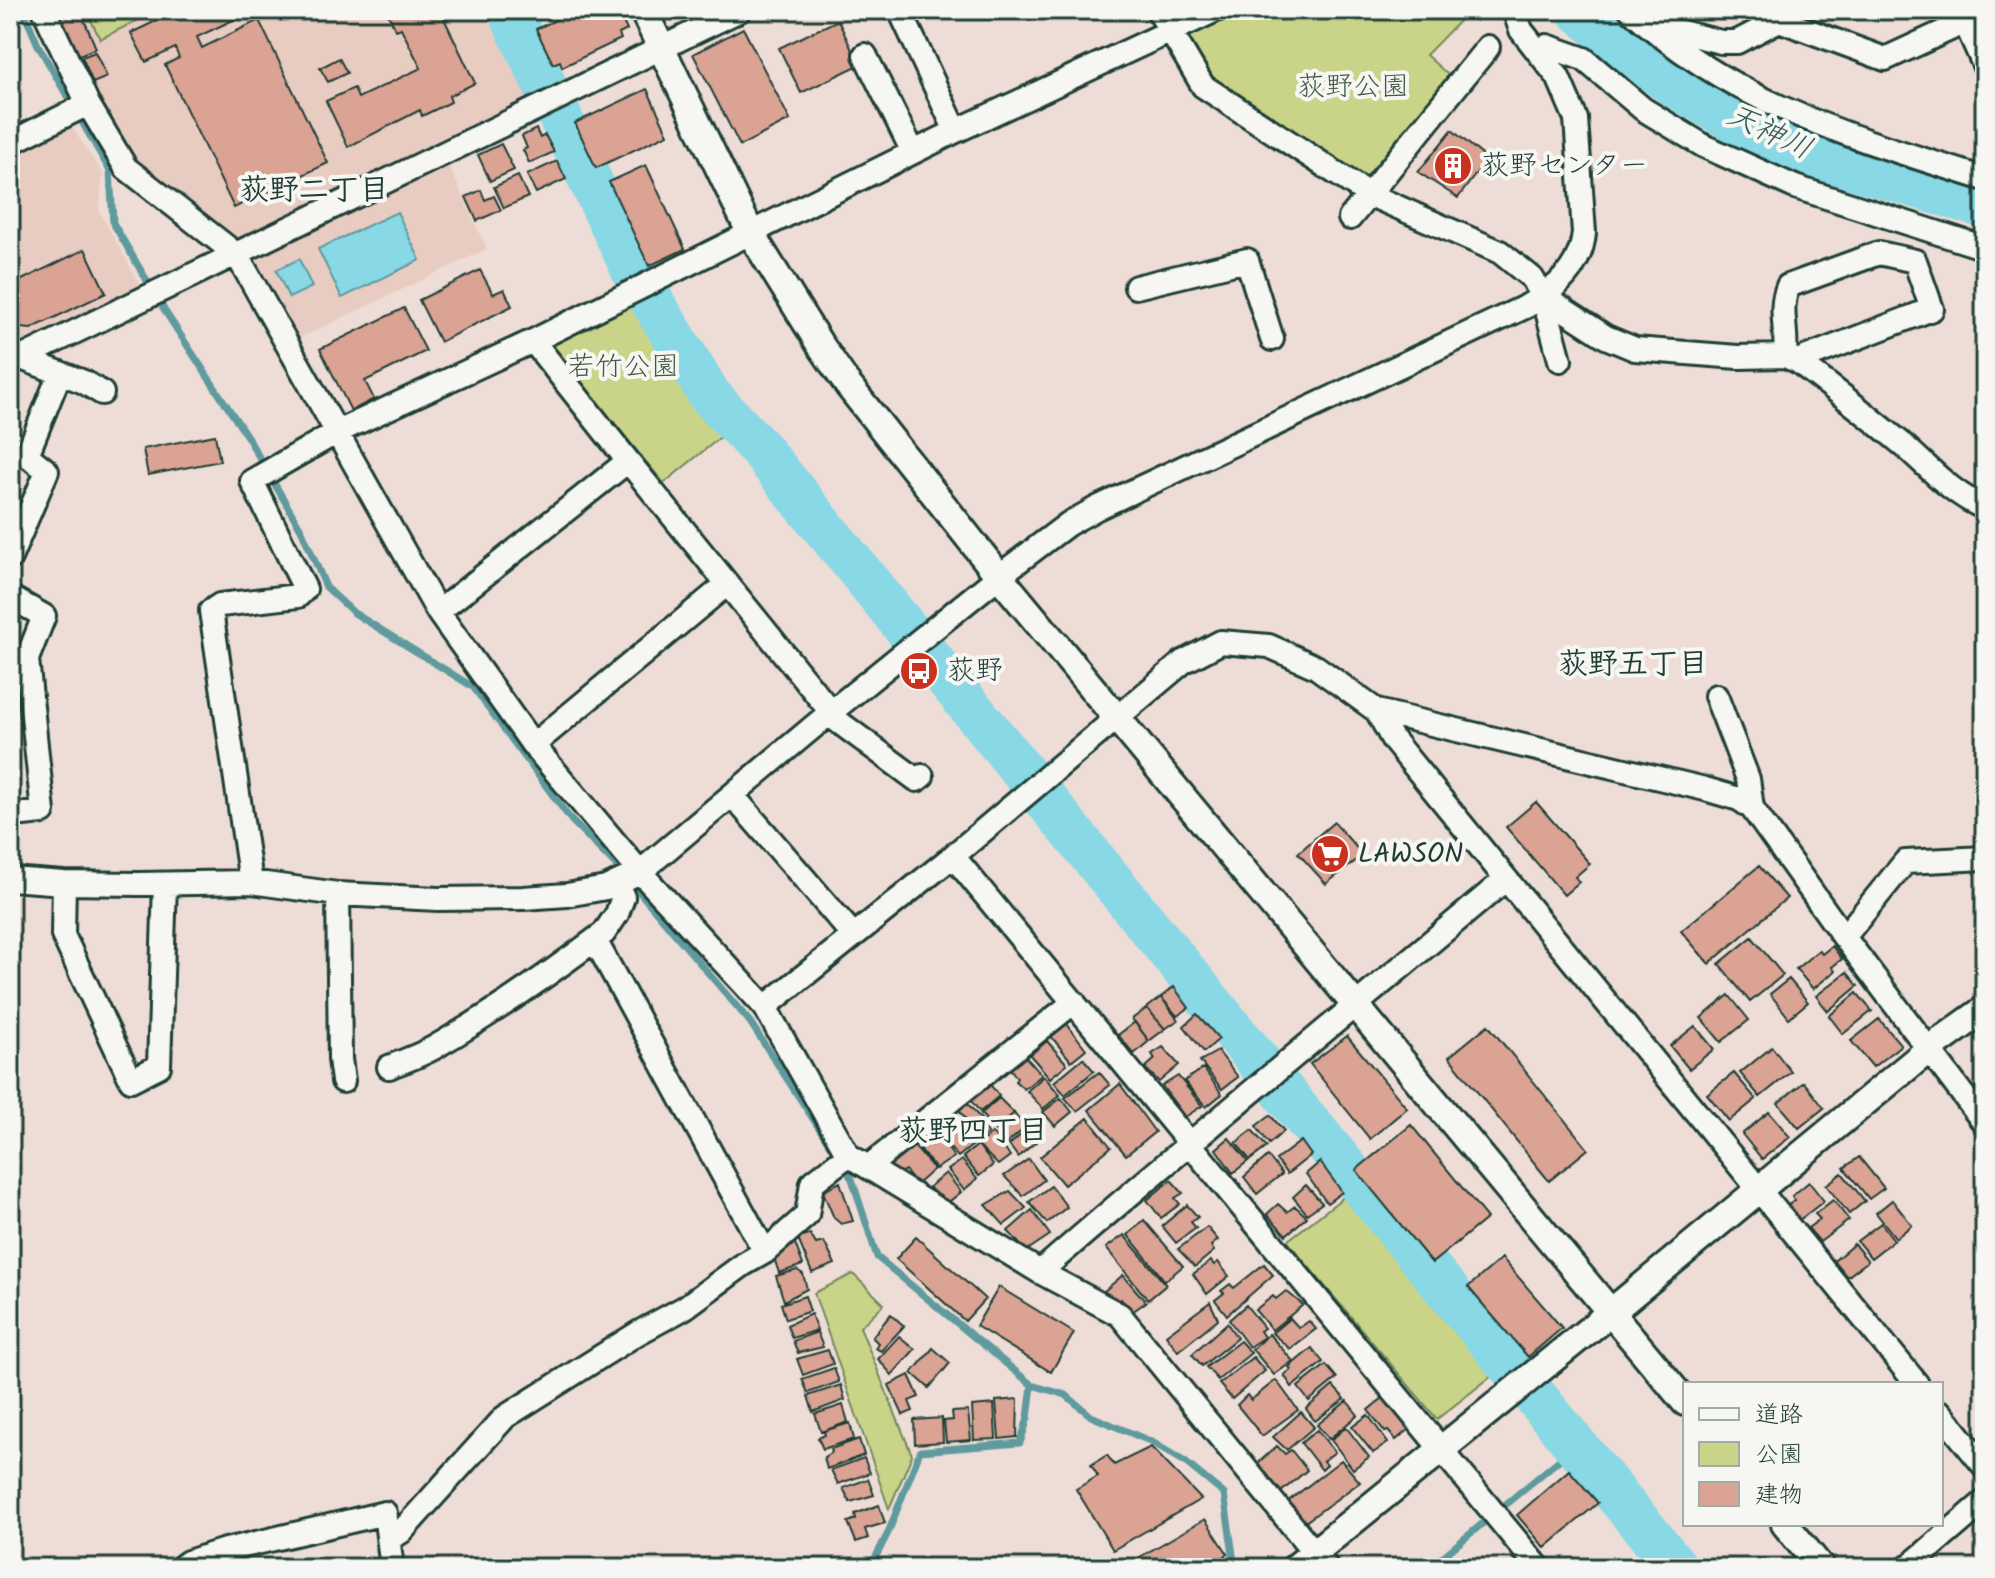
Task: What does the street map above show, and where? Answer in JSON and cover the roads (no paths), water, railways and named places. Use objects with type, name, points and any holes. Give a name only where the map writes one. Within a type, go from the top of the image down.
[{"type":"street","points":[[44,10],[88,104],[126,168],[237,255],[438,612],[533,745],[640,872],[765,1007],[858,1161],[1040,1272],[1120,1315],[1312,1563],[1440,1449],[1928,1050],[1985,1009]]},
{"type":"street","points":[[643,10],[750,232],[848,385],[999,576],[1683,1400]]},
{"type":"street","points":[[15,356],[237,255],[740,10]]},
{"type":"street","points":[[1158,10],[1203,86],[1368,194],[1500,252],[1532,278],[1543,296],[1560,360]]},
{"type":"street","points":[[251,882],[211,611],[220,605],[298,596],[305,589],[252,481],[337,432],[533,341],[956,131],[1216,10]]},
{"type":"street","points":[[10,879],[64,883],[251,882],[338,894],[438,899],[523,898],[586,893],[617,884],[640,872],[829,713],[1068,524],[1284,423],[1543,296],[1563,280],[1583,248],[1576,119],[1558,77],[1521,30],[1514,10]]},
{"type":"street","points":[[1638,16],[1721,42],[1737,42],[1783,15],[1885,59],[1962,16],[1985,67]]},
{"type":"street","points":[[1638,16],[1711,72],[1787,112],[1985,179]]},
{"type":"street","points":[[903,17],[956,131]]},
{"type":"street","points":[[1538,52],[1547,46],[1584,59],[1643,109],[1704,146],[1795,187],[1985,248]]},
{"type":"street","points":[[1350,218],[1488,47]]},
{"type":"street","points":[[865,55],[913,152]]},
{"type":"street","points":[[10,143],[88,104]]},
{"type":"street","points":[[1543,296],[1606,337],[1635,349],[1791,358],[1932,309],[1915,261],[1879,253],[1788,286],[1781,302],[1791,358],[1899,442],[1938,479],[1964,499],[1985,508]]},
{"type":"street","points":[[1136,287],[1247,260],[1272,339]]},
{"type":"street","points":[[533,341],[829,713],[917,780],[922,776]]},
{"type":"street","points":[[15,356],[84,382],[102,393]]},
{"type":"street","points":[[10,558],[55,475],[27,455],[60,373]]},
{"type":"street","points":[[438,612],[628,461]]},
{"type":"street","points":[[533,745],[727,584]]},
{"type":"street","points":[[10,597],[44,616],[27,659],[43,812],[23,814]]},
{"type":"street","points":[[765,1007],[953,856],[1183,662],[1221,642],[1269,646],[1316,667],[1377,711],[1739,799],[1752,808],[1844,937],[1985,1124]]},
{"type":"street","points":[[1716,696],[1748,779],[1752,808]]},
{"type":"street","points":[[1377,711],[1393,740],[1915,1382]]},
{"type":"street","points":[[733,796],[853,935]]},
{"type":"street","points":[[953,856],[1539,1568]]},
{"type":"street","points":[[1844,937],[1905,862],[1985,858]]},
{"type":"street","points":[[1040,1272],[1188,1143],[1355,1008],[1506,879]]},
{"type":"street","points":[[64,883],[63,935],[131,1080],[159,1066],[165,884]]},
{"type":"street","points":[[389,1067],[442,1044],[487,1016],[604,933],[617,914],[623,897],[617,884]]},
{"type":"street","points":[[338,894],[340,1059],[343,1081]]},
{"type":"street","points":[[595,940],[765,1252]]},
{"type":"street","points":[[390,1539],[401,1532],[505,1417],[638,1333],[684,1308],[765,1252],[807,1215],[812,1183],[858,1161],[1074,1002]]},
{"type":"street","points":[[1943,1415],[1985,1467]]},
{"type":"street","points":[[1907,1568],[1985,1501]]},
{"type":"street","points":[[180,1568],[188,1562],[222,1551],[385,1513],[392,1568]]},
{"type":"street","points":[[1787,1526],[1821,1568]]},
{"type":"water","points":[[397,212],[420,260],[342,298],[318,249]]},
{"type":"water","points":[[299,259],[312,287],[289,298],[276,270]]},
{"type":"waterway","points":[[23,10],[38,45],[110,171],[113,223],[166,313],[248,438],[302,531],[326,587],[354,613],[473,687],[571,820],[619,869]]},
{"type":"waterway","points":[[509,10],[633,270],[710,396],[760,449],[1285,1094],[1677,1568]]},
{"type":"waterway","name":"天神川","points":[[1578,10],[1622,48],[1672,84],[1733,120],[1794,150],[1985,207]]},
{"type":"waterway","points":[[635,887],[750,1022],[832,1148]]},
{"type":"waterway","points":[[841,1162],[852,1179],[877,1257],[1032,1385],[1028,1418],[1020,1443],[920,1451],[888,1533],[870,1568]]},
{"type":"waterway","points":[[1032,1385],[1066,1395],[1091,1416],[1152,1442],[1185,1462],[1224,1494],[1235,1568]]},
{"type":"waterway","points":[[1429,1568],[1577,1445]]},
{"type":"place","name":"荻野センター","points":[[1453,166]]},
{"type":"place","name":"荻野","points":[[919,671]]},
{"type":"place","name":"LAWSON","points":[[1330,854]]},
{"type":"district","name":"荻野二丁目","points":[[314,191]]},
{"type":"district","name":"荻野五丁目","points":[[1633,665]]},
{"type":"district","name":"荻野四丁目","points":[[973,1132]]},
{"type":"park label","name":"荻野公園","points":[[1353,87]]},
{"type":"park label","name":"若竹公園","points":[[623,367]]}]
